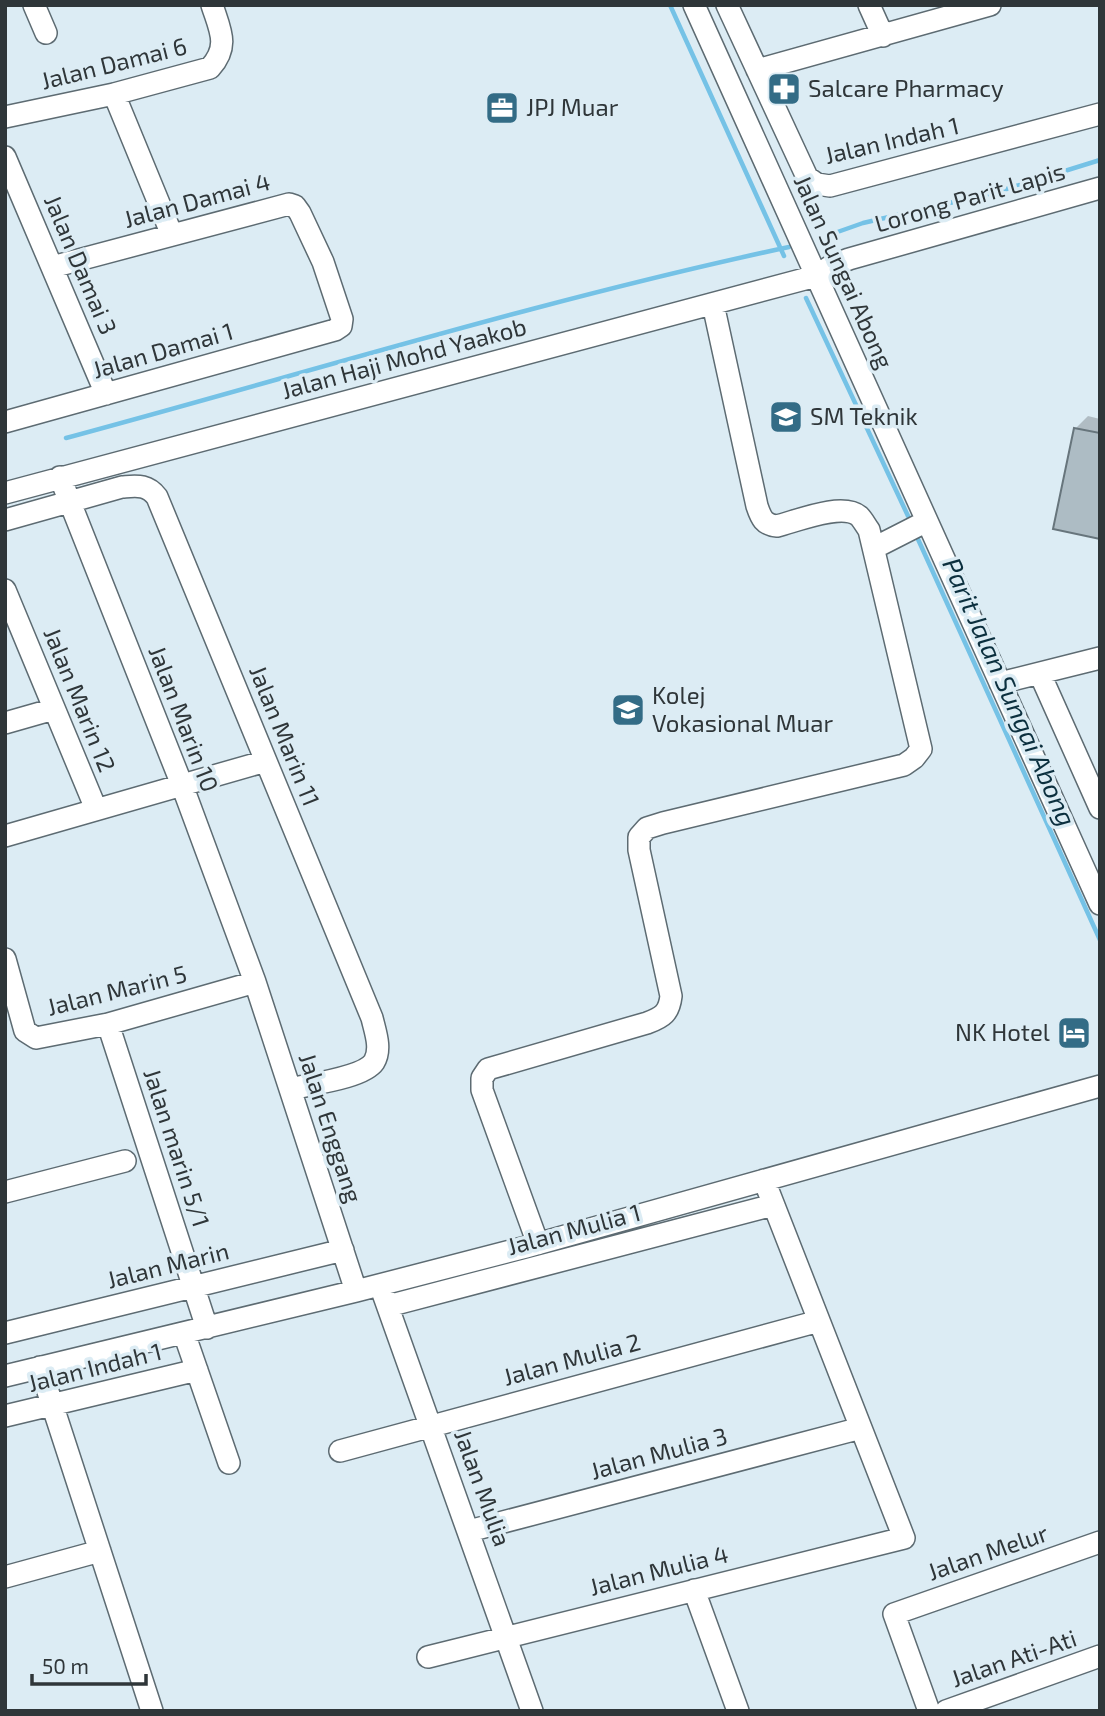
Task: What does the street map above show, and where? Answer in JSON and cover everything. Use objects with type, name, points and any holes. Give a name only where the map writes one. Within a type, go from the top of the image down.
[{"type":"street","points":[[34,5],[46,33]]},
{"type":"street","name":"Jalan Damai 6","points":[[5,117],[114,94],[210,68],[220,57],[223,40],[212,5]]},
{"type":"street","name":"Jalan Sungai Abong","points":[[694,5],[1100,904]]},
{"type":"street","points":[[727,5],[757,70],[990,5]]},
{"type":"street","points":[[869,5],[883,36]]},
{"type":"street","name":"Jalan Indah 1","points":[[757,70],[807,177],[817,184],[830,187],[1100,114]]},
{"type":"street","points":[[114,94],[172,235]]},
{"type":"street","name":"Jalan Damai 3","points":[[5,157],[106,394]]},
{"type":"street","name":"Lorong Parit Lapis","points":[[816,276],[849,259],[1100,188]]},
{"type":"street","name":"Jalan Damai 4","points":[[52,267],[289,204],[295,206],[300,213],[323,262],[342,319],[341,326],[335,330]]},
{"type":"street","name":"Jalan Haji Mohd Yaakob","points":[[5,494],[60,477],[816,276]]},
{"type":"street","points":[[538,1244],[482,1090],[482,1078],[488,1069],[647,1023],[665,1015],[671,996],[639,850],[639,837],[647,828],[663,823],[904,765],[915,758],[920,749],[869,530],[859,516],[849,511],[836,510],[777,526],[769,525],[761,519],[713,304]]},
{"type":"street","name":"Jalan Damai 1","points":[[5,422],[335,330]]},
{"type":"street","name":"Jalan Marin 10","points":[[60,477],[182,785],[255,982]]},
{"type":"street","name":"Jalan Marin 11","points":[[5,520],[122,487],[141,486],[151,489],[157,497],[372,1018],[378,1040],[376,1060],[364,1072],[290,1089]]},
{"type":"street","points":[[874,548],[927,521]]},
{"type":"street","name":"Jalan Marin 12","points":[[5,590],[10,613],[96,809]]},
{"type":"street","points":[[1000,683],[1100,658]]},
{"type":"street","points":[[1040,674],[1100,808]]},
{"type":"street","points":[[5,723],[54,709]]},
{"type":"street","points":[[5,835],[266,761]]},
{"type":"street","name":"Jalan Marin 5","points":[[5,959],[25,1031],[36,1038],[108,1024],[255,982]]},
{"type":"street","name":"Jalan Enggang","points":[[255,982],[356,1291]]},
{"type":"street","name":"Jalan marin 5/1","points":[[108,1024],[207,1328]]},
{"type":"street","points":[[5,1376],[538,1244],[1100,1087]]},
{"type":"street","points":[[5,1192],[125,1161]]},
{"type":"street","points":[[764,1180],[861,1428]]},
{"type":"street","name":"Jalan Mulia 1","points":[[388,1306],[773,1205]]},
{"type":"street","name":"Jalan Marin","points":[[5,1333],[343,1250]]},
{"type":"street","name":"Jalan Mulia","points":[[380,1285],[532,1711]]},
{"type":"street","name":"Jalan Mulia 2","points":[[340,1451],[819,1321]]},
{"type":"street","points":[[184,1333],[229,1463]]},
{"type":"street","points":[[40,1367],[152,1711]]},
{"type":"street","name":"Jalan Indah 1","points":[[5,1416],[197,1370]]},
{"type":"street","name":"Jalan Mulia 3","points":[[470,1531],[861,1428]]},
{"type":"street","name":"Jalan Mulia 4","points":[[428,1657],[904,1538],[861,1428]]},
{"type":"street","name":"Jalan Melur","points":[[929,1711],[894,1614],[1100,1542]]},
{"type":"street","points":[[5,1577],[100,1551]]},
{"type":"street","points":[[694,1590],[738,1711]]},
{"type":"street","name":"Jalan Ati-Ati","points":[[946,1711],[1100,1656]]},
{"type":"building","points":[[1074,428],[1100,433],[1100,539],[1053,529]]},
{"type":"waterway","name":"Parit Jalan Sungai Abong","points":[[670,5],[784,256]]},
{"type":"waterway","points":[[829,235],[863,223],[997,192],[1100,160]]},
{"type":"waterway","points":[[66,438],[517,313],[789,247]]},
{"type":"waterway","name":"Parit Jalan Sungai Abong","points":[[806,298],[908,516]]},
{"type":"waterway","name":"Parit Jalan Sungai Abong","points":[[917,537],[1100,940]]},
{"type":"place","name":"Salcare Pharmacy","points":[[784,89]]},
{"type":"place","name":"JPJ Muar","points":[[502,108]]},
{"type":"place","name":"SM Teknik","points":[[786,417]]},
{"type":"place","name":"Kolej Vokasional Muar","points":[[628,710]]},
{"type":"place","name":"NK Hotel","points":[[1074,1033]]}]
